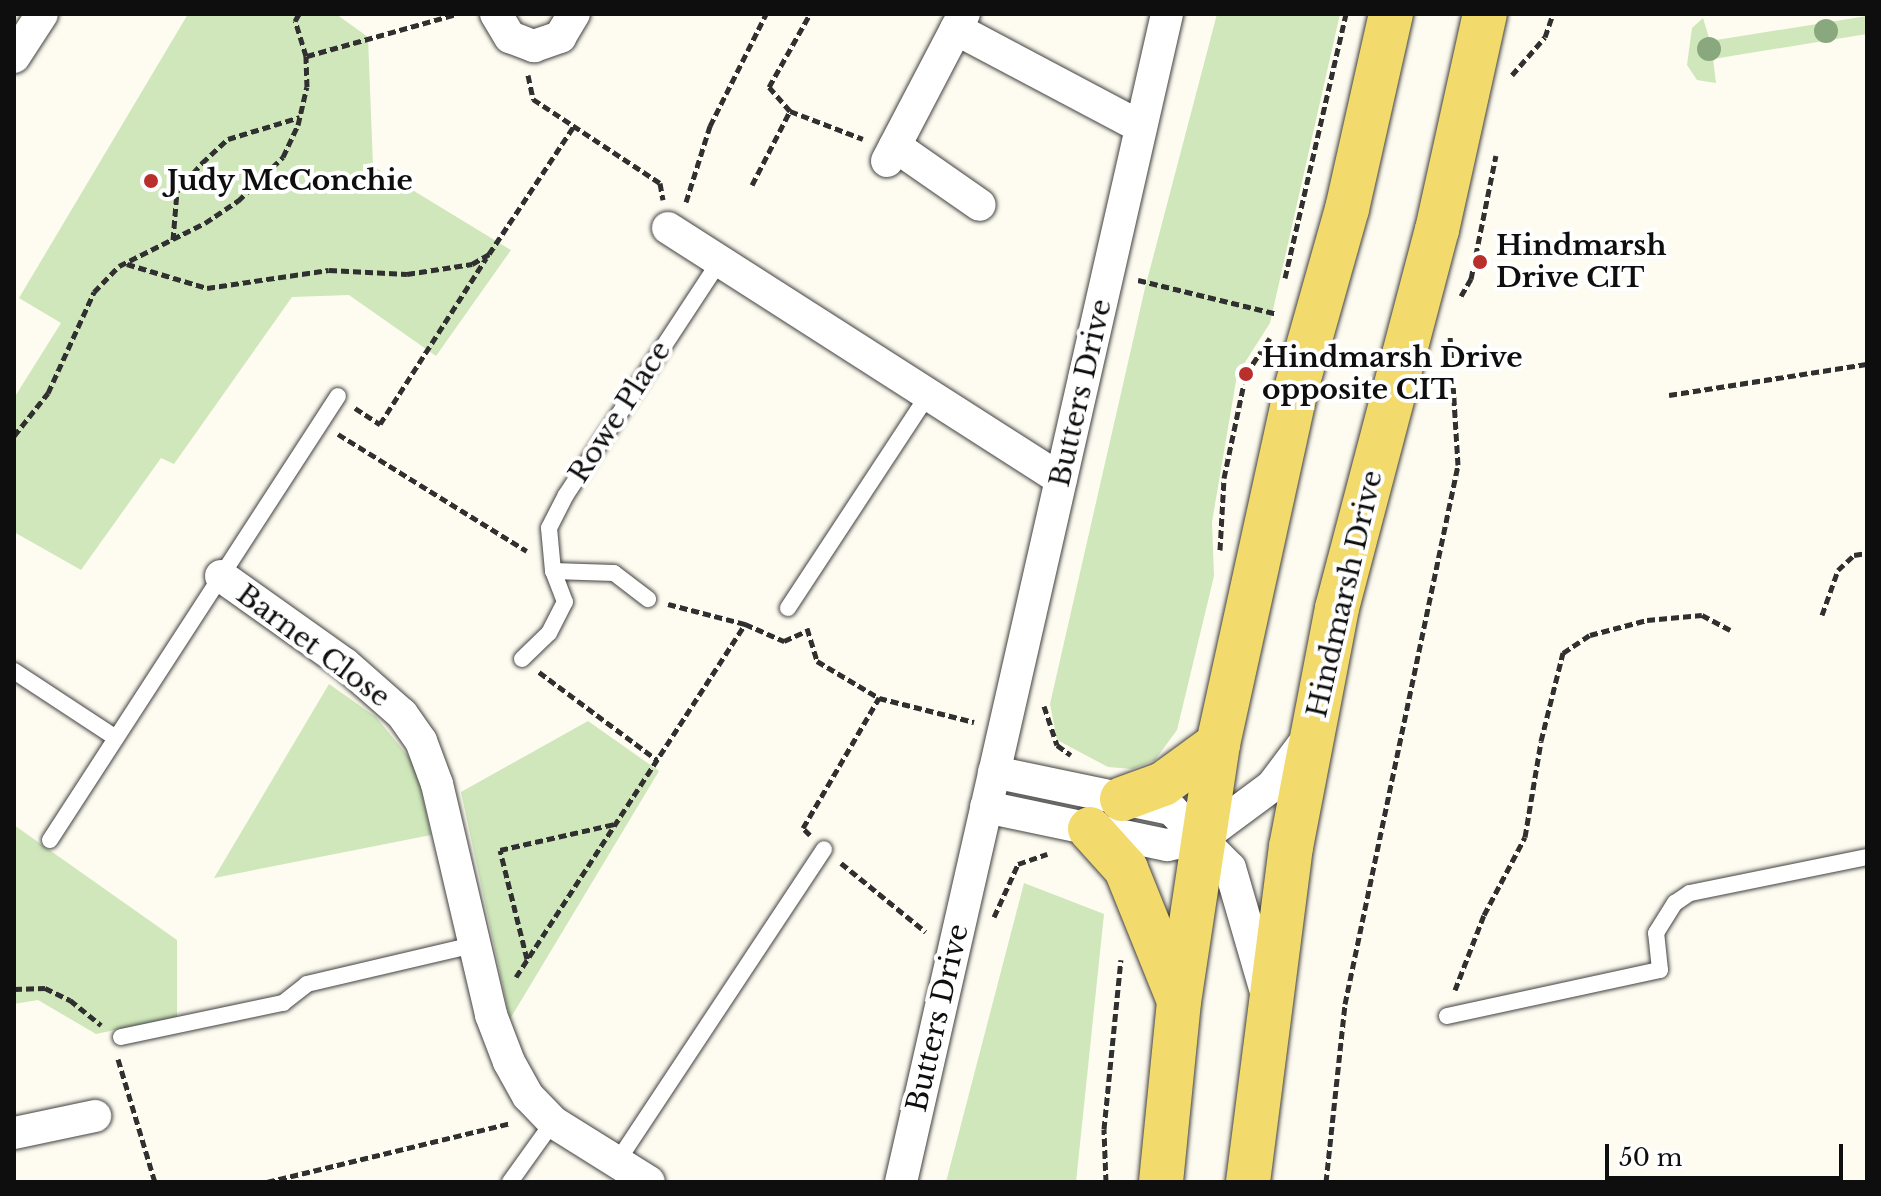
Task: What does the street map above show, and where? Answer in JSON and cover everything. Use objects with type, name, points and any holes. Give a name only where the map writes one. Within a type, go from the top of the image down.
[{"type":"main road","points":[[1161,1182],[1179,1002],[1218,744],[1296,389],[1347,209],[1391,14]]},
{"type":"main road","name":"Hindmarsh Drive","points":[[1248,1182],[1268,997],[1337,608],[1437,230],[1485,14]]},
{"type":"main road","points":[[1122,799],[1163,784],[1218,744]]},
{"type":"main road","points":[[1090,829],[1126,869],[1179,1002]]},
{"type":"street","points":[[14,57],[42,14]]},
{"type":"street","points":[[496,14],[510,37],[534,46],[560,37],[574,14]]},
{"type":"street","name":"Butters Drive","points":[[901,1182],[1167,14]]},
{"type":"street","points":[[980,205],[891,154],[960,21],[1141,127]]},
{"type":"street","points":[[672,231],[1061,479]]},
{"type":"street","name":"Barnet Close","points":[[221,576],[345,664],[402,714],[415,732],[437,784],[491,1015],[528,1096],[549,1118],[649,1182]]},
{"type":"street","points":[[986,807],[1167,845],[1202,838],[1272,786],[1313,732]]},
{"type":"street","points":[[994,772],[1171,809],[1230,868],[1268,997]]},
{"type":"street","points":[[14,1133],[95,1116]]},
{"type":"lane","name":"Rowe Place","points":[[522,659],[549,633],[565,602],[553,571],[549,528],[566,495],[719,262]]},
{"type":"lane","name":"Barnet Close","points":[[50,840],[338,396]]},
{"type":"lane","points":[[788,608],[927,396]]},
{"type":"lane","points":[[553,571],[614,573],[648,599]]},
{"type":"lane","points":[[14,671],[116,738]]},
{"type":"lane","points":[[617,1162],[824,849]]},
{"type":"lane","points":[[1447,1016],[1660,970],[1656,933],[1669,910],[1690,893],[1867,857]]},
{"type":"lane","points":[[114,1038],[283,1003],[307,984],[473,945]]},
{"type":"lane","points":[[510,1182],[549,1118]]},
{"type":"path","points":[[14,436],[48,393],[94,292],[119,266],[205,223],[264,178],[283,157],[300,117],[306,56],[295,21],[299,14]]},
{"type":"path","points":[[306,56],[456,14]]},
{"type":"path","points":[[672,231],[710,126],[766,14]]},
{"type":"path","points":[[810,14],[769,87],[790,111],[841,134]]},
{"type":"path","points":[[1284,284],[1346,14]]},
{"type":"path","points":[[1509,88],[1512,73],[1545,37],[1553,14]]},
{"type":"path","points":[[533,99],[660,183],[672,231]]},
{"type":"path","points":[[752,185],[790,111]]},
{"type":"path","points":[[173,240],[177,191],[202,163],[228,139],[300,117]]},
{"type":"path","points":[[338,396],[380,424],[574,126]]},
{"type":"path","points":[[1457,303],[1471,279],[1497,147]]},
{"type":"path","points":[[119,266],[136,263],[207,288],[329,270],[407,274],[472,264],[489,254]]},
{"type":"path","points":[[1141,280],[1277,314]]},
{"type":"path","points":[[1220,565],[1224,478],[1246,374],[1271,337],[1280,299]]},
{"type":"path","points":[[1326,1182],[1345,1004],[1458,465],[1450,331]]},
{"type":"path","points":[[1669,395],[1867,364]]},
{"type":"path","points":[[320,423],[538,559],[550,550]]},
{"type":"path","points":[[1822,615],[1838,570],[1854,555],[1867,553]]},
{"type":"path","points":[[648,599],[745,624],[784,641],[809,630]]},
{"type":"path","points":[[788,608],[809,630],[817,661],[879,698]]},
{"type":"path","points":[[1447,1016],[1463,964],[1525,837],[1563,653],[1590,635],[1647,620],[1702,615],[1730,630]]},
{"type":"path","points":[[491,1015],[745,624]]},
{"type":"path","points":[[522,659],[657,760]]},
{"type":"path","points":[[1016,676],[1048,682],[1043,706],[1057,745],[1077,760]]},
{"type":"path","points":[[527,959],[500,850],[615,824]]},
{"type":"path","points":[[14,989],[45,988],[70,1000],[90,1013],[114,1038]]},
{"type":"path","points":[[113,1053],[125,1069],[155,1182]]},
{"type":"path","points":[[267,1182],[549,1118]]},
{"type":"green space","points":[[188,14],[336,14],[368,37],[373,166],[511,250],[436,356],[349,295],[292,297],[174,464],[161,458],[81,570],[14,532],[14,398],[61,323],[19,298]]},
{"type":"green space","points":[[1217,14],[1340,14],[1270,323],[1237,375],[1212,522],[1214,576],[1177,730],[1155,760],[1132,769],[1108,767],[1057,740],[1050,704],[1145,288]]},
{"type":"green space","points":[[1867,16],[1867,34],[1713,59],[1716,83],[1697,80],[1687,65],[1692,28],[1703,18],[1710,41]]},
{"type":"green space","points":[[329,684],[376,717],[416,766],[431,835],[214,878]]},
{"type":"green space","points":[[588,721],[659,771],[510,1019],[461,792]]},
{"type":"green space","points":[[14,825],[177,940],[177,1017],[96,1034],[38,1000],[14,1004]]},
{"type":"green space","points":[[1024,883],[1104,914],[1076,1182],[946,1182]]},
{"type":"place","name":"Judy McConchie","points":[[151,181]]},
{"type":"place","name":"Hindmarsh Drive CIT","points":[[1480,262]]},
{"type":"place","name":"Hindmarsh Drive opposite CIT","points":[[1246,374]]}]
